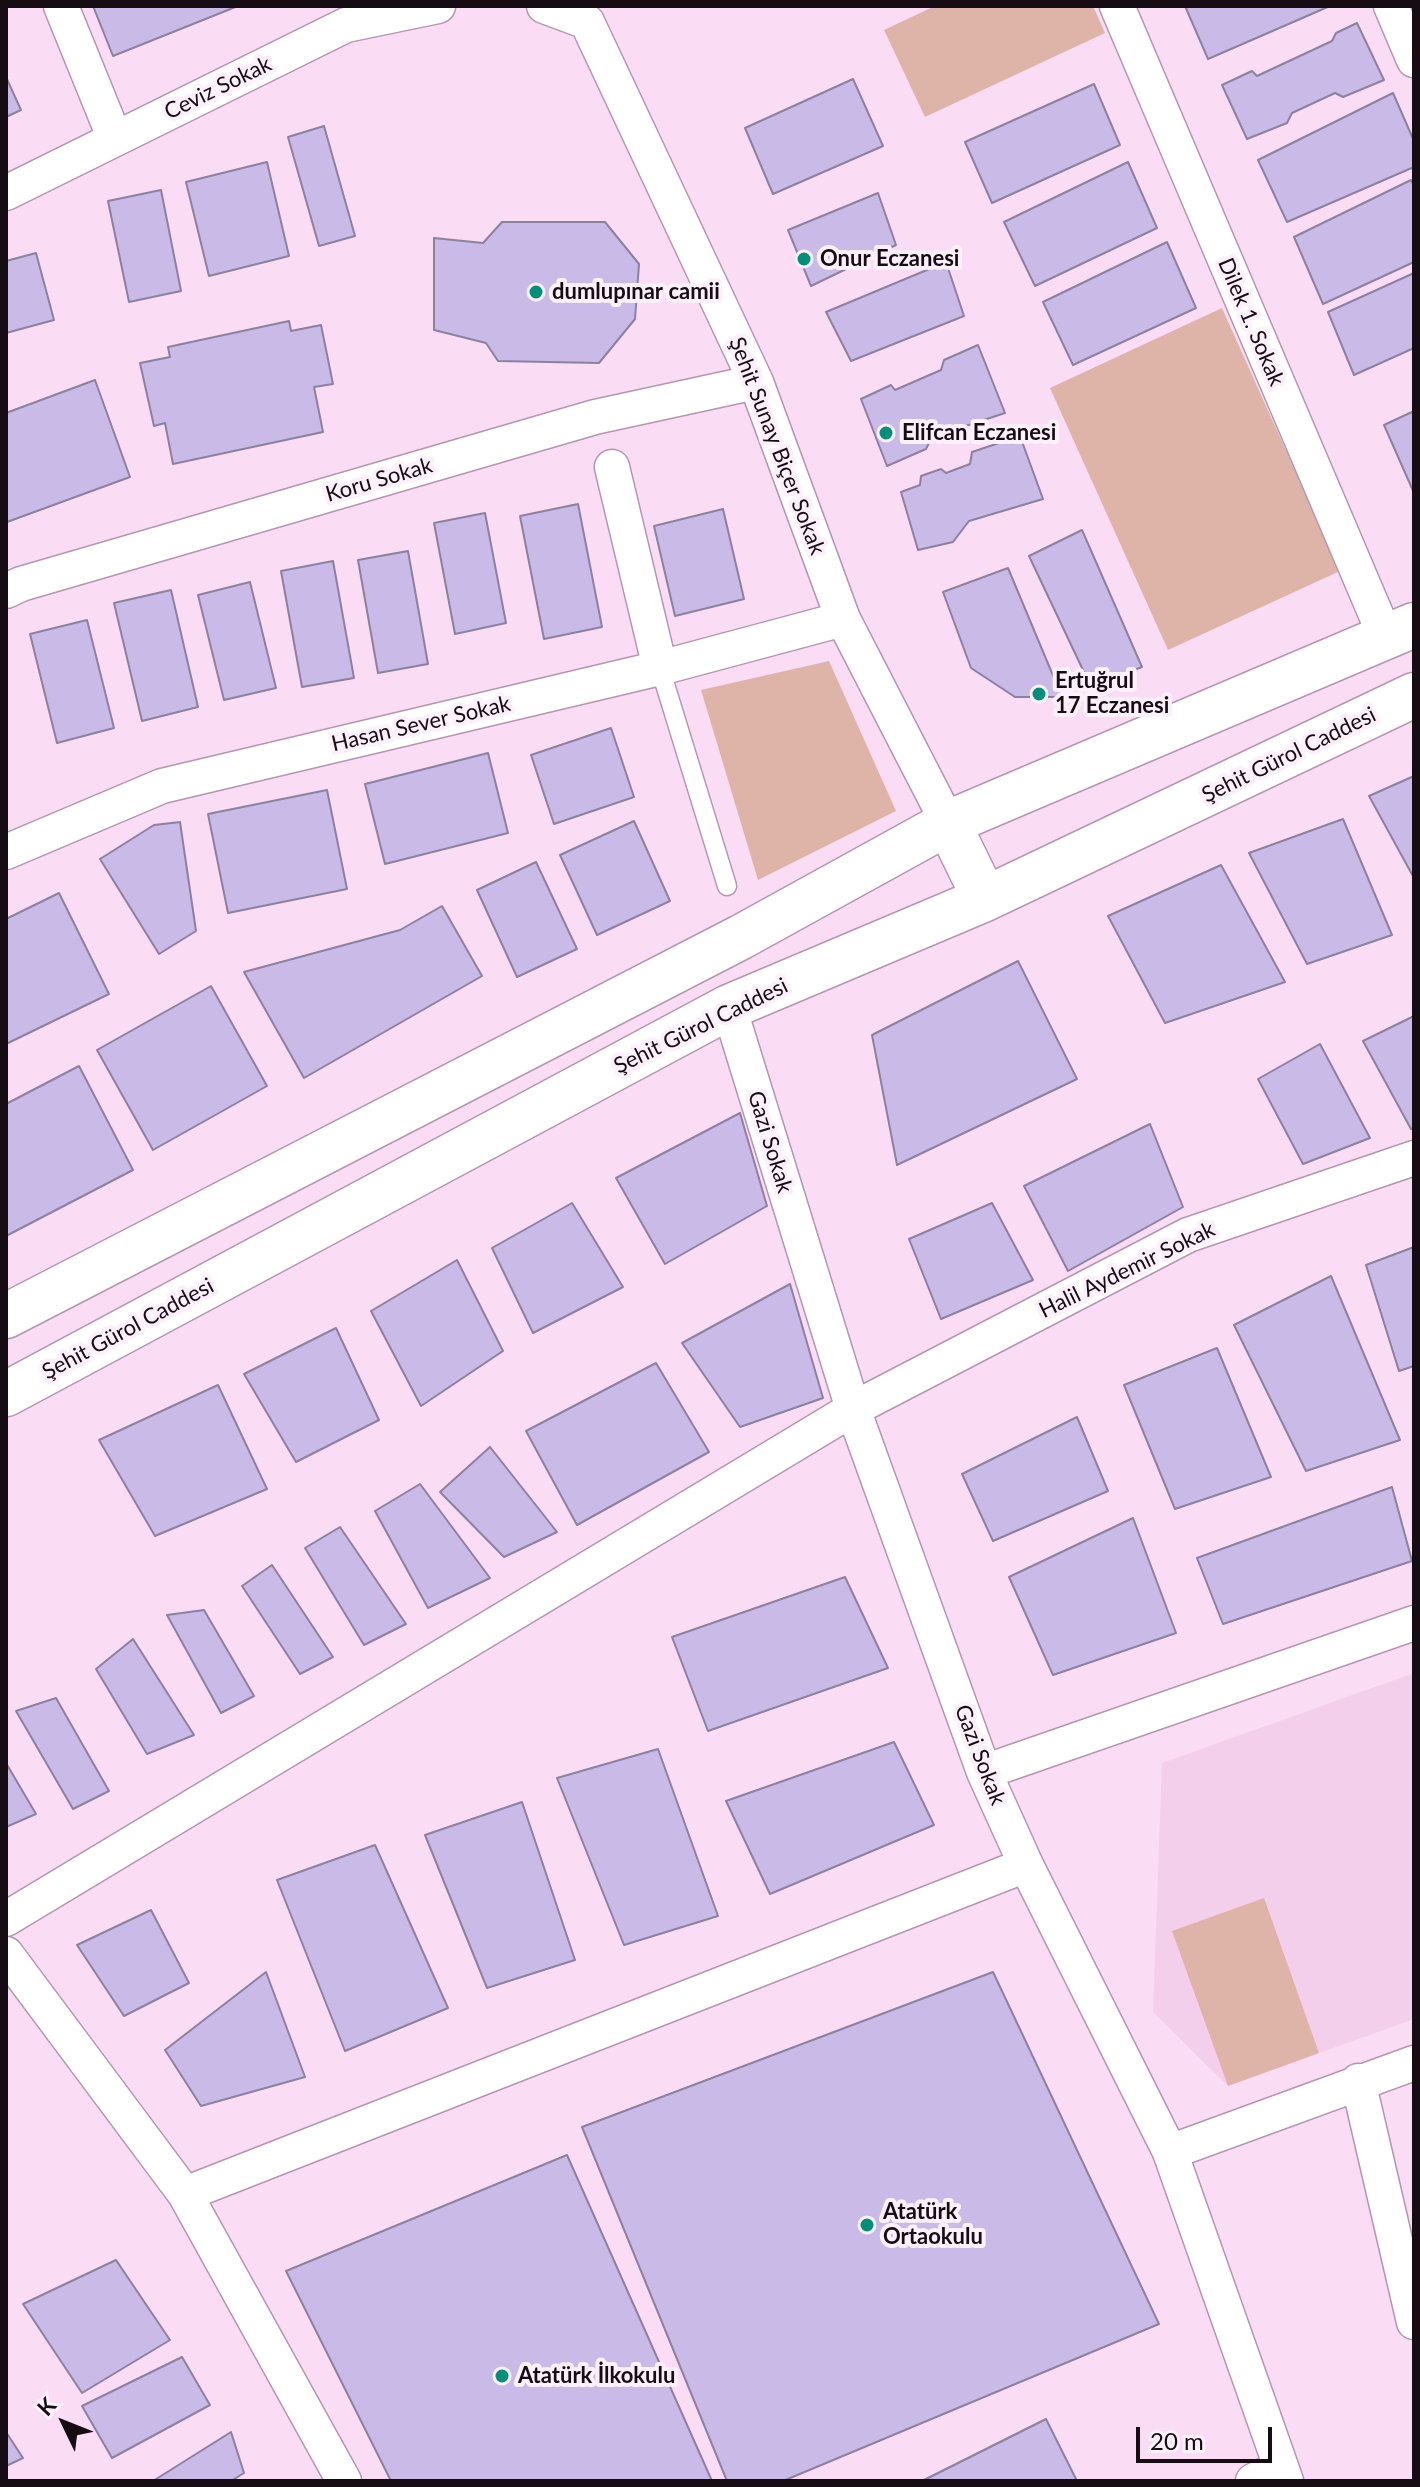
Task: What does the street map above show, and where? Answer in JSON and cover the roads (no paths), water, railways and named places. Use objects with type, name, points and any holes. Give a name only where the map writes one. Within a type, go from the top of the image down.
[{"type":"main road","points":[[7,1314],[741,937],[948,823],[1400,632]]},
{"type":"main road","name":"Şehit Gürol Caddesi","points":[[6,1394],[729,1007],[985,899],[1414,695]]},
{"type":"main road","points":[[948,823],[985,899]]},
{"type":"street","points":[[61,6],[115,139]]},
{"type":"street","name":"Ceviz Sokak","points":[[6,193],[115,139],[342,15],[438,6]]},
{"type":"street","name":"Şehit Sunay Biçer Sokak","points":[[544,6],[587,22],[756,382],[843,619],[948,823]]},
{"type":"street","name":"Dilek 1. Sokak","points":[[1117,6],[1400,632]]},
{"type":"street","points":[[1391,6],[1414,60]]},
{"type":"street","name":"Koru Sokak","points":[[6,591],[21,584],[595,417],[756,382]]},
{"type":"street","points":[[612,467],[660,668]]},
{"type":"street","name":"Hasan Sever Sokak","points":[[6,852],[162,786],[660,668],[843,619]]},
{"type":"street","name":"Gazi Sokak","points":[[729,1007],[853,1409],[984,1772],[1026,1865],[1170,2152],[1273,2477]]},
{"type":"street","name":"Halil Aydemir Sokak","points":[[6,1919],[853,1409],[1188,1235],[1414,1158]]},
{"type":"street","points":[[984,1772],[1414,1623]]},
{"type":"street","points":[[185,2194],[1026,1865]]},
{"type":"street","points":[[6,1954],[185,2194],[344,2481]]},
{"type":"street","points":[[1170,2152],[1414,2063]]},
{"type":"street","points":[[1358,2081],[1414,2322]]},
{"type":"lane","points":[[660,668],[727,886]]},
{"type":"place","name":"Onur Eczanesi","points":[[804,259]]},
{"type":"place","name":"dumlupınar camii","points":[[536,292]]},
{"type":"place","name":"Elifcan Eczanesi","points":[[886,433]]},
{"type":"place","name":"Ertuğrul 17 Eczanesi","points":[[1039,694]]},
{"type":"place","name":"Atatürk Ortaokulu","points":[[867,2225]]},
{"type":"place","name":"Atatürk İlkokulu","points":[[502,2376]]}]
